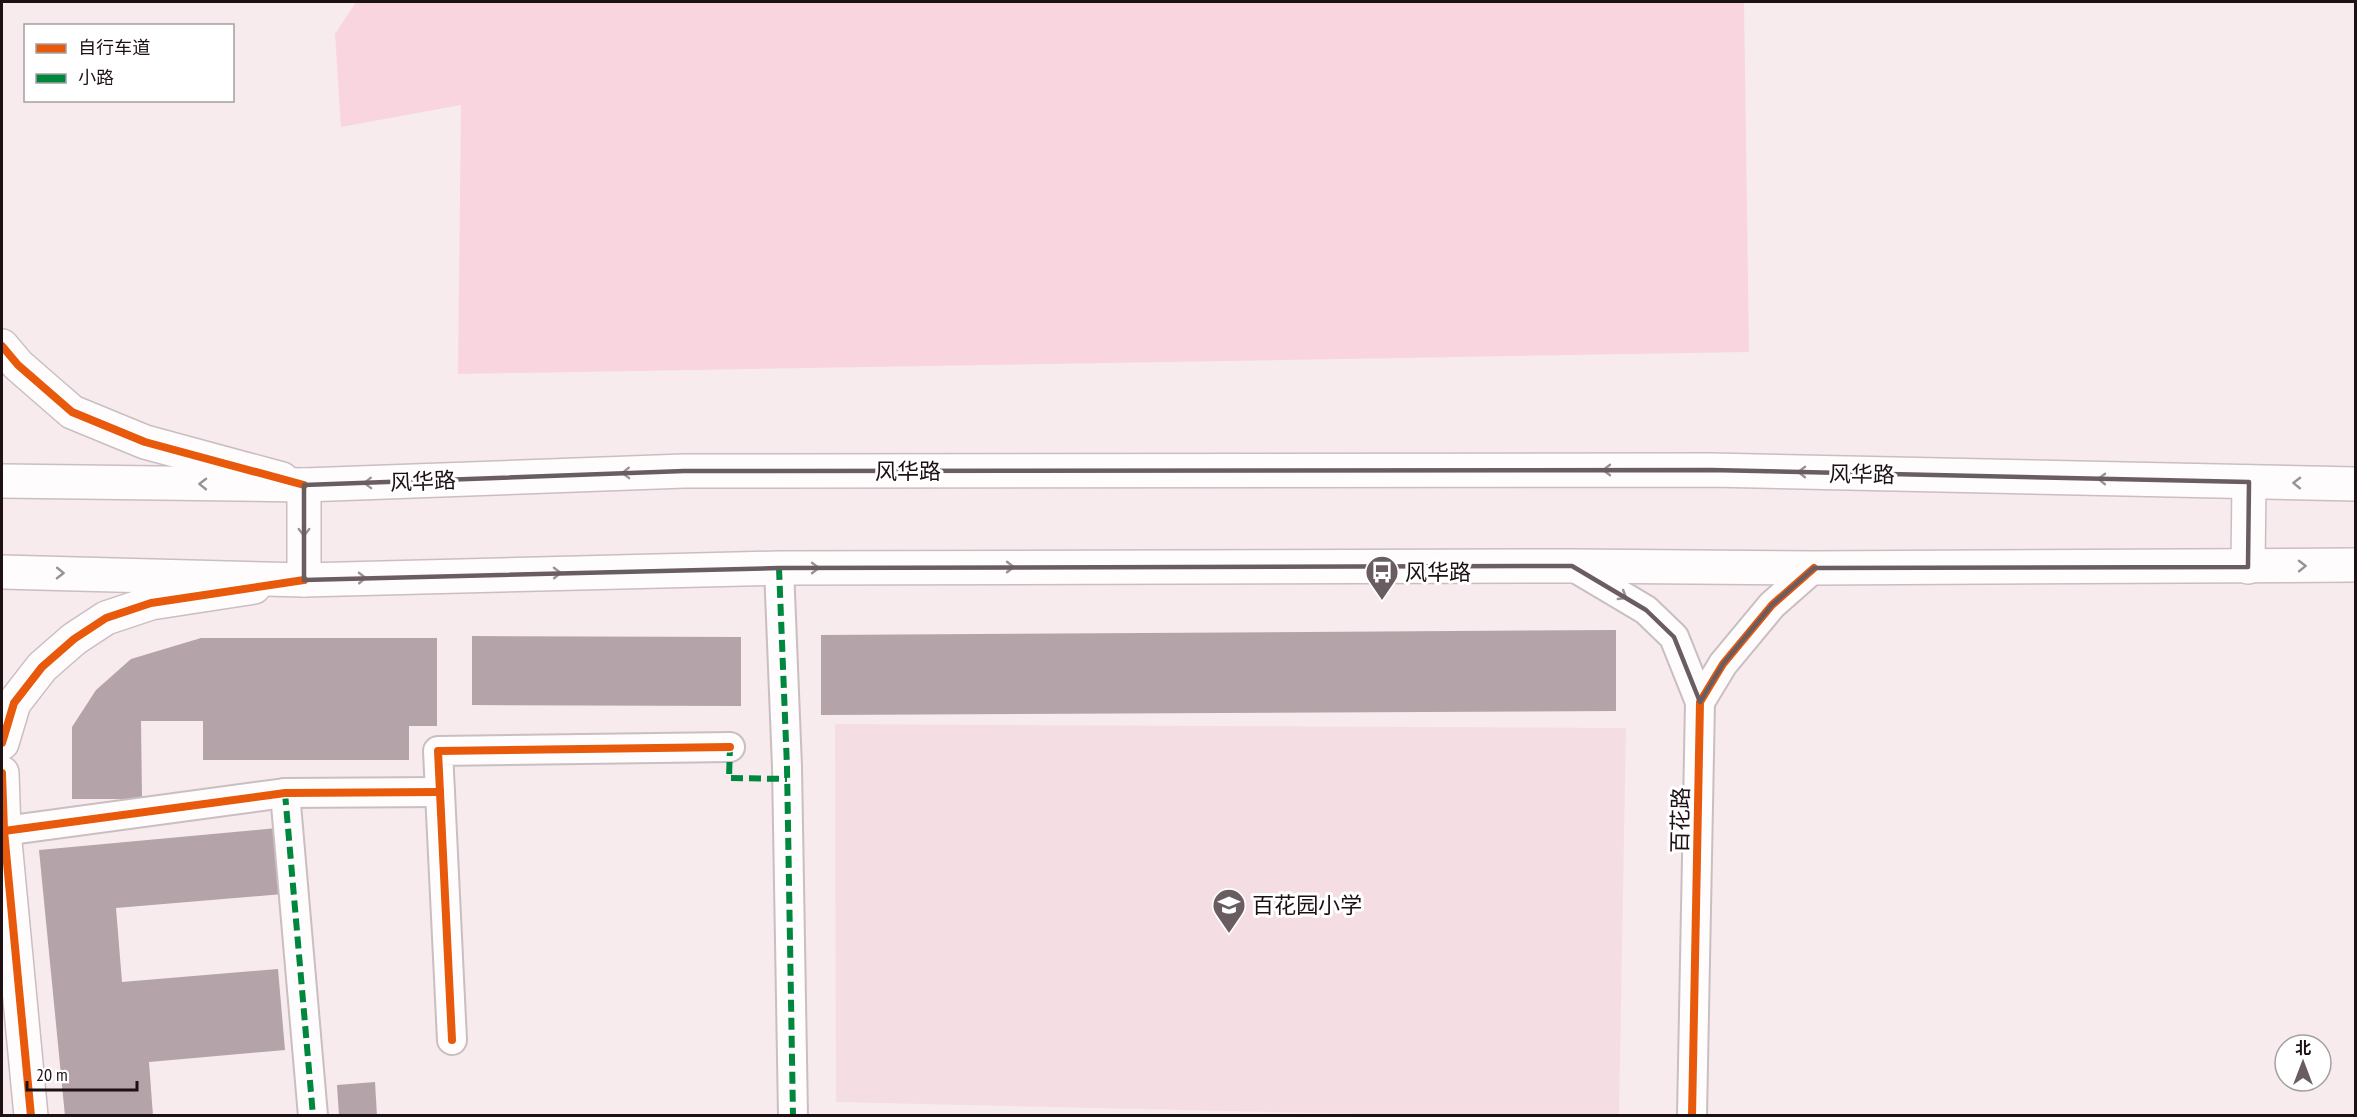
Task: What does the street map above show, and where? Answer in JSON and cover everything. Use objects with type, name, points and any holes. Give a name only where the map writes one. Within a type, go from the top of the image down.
[{"type":"main road","points":[[2,346],[18,365],[72,412],[145,442],[304,485],[304,580]]},
{"type":"main road","name":"风华路","points":[[2,481],[304,485],[684,471],[1711,470],[2355,484]]},
{"type":"main road","points":[[2248,567],[2249,482]]},
{"type":"main road","points":[[2,572],[304,580],[779,568],[1572,566],[1814,568],[2355,565]]},
{"type":"main road","points":[[2,742],[14,703],[42,667],[74,639],[106,618],[151,603],[304,580]]},
{"type":"main road","points":[[2,773],[2,832],[30,1116]]},
{"type":"street","points":[[1572,566],[1646,610],[1674,637],[1700,702]]},
{"type":"street","points":[[779,568],[787,767],[793,1116]]},
{"type":"street","points":[[1700,702],[1723,664],[1772,605],[1814,568]]},
{"type":"street","name":"百花路","points":[[1692,1116],[1700,702]]},
{"type":"street","points":[[452,1040],[438,751],[730,747]]},
{"type":"street","points":[[2,832],[285,793],[440,792]]},
{"type":"street","points":[[285,793],[313,1116]]},
{"type":"highlighted area","points":[[1711,470],[2249,482],[2248,567],[1814,568],[1772,605],[1723,664],[1700,702],[1674,637],[1646,610],[1572,566],[779,568],[304,580],[304,485],[684,471]]},
{"type":"shaded area","points":[[356,2],[1744,2],[1749,352],[458,374],[461,105],[341,127],[335,34]]},
{"type":"shaded area","name":"百花园小学","points":[[835,724],[1626,728],[1619,1115],[1397,1115],[836,1102]]},
{"type":"building","points":[[1616,630],[1616,711],[821,715],[821,635]]},
{"type":"building","points":[[472,636],[741,637],[741,706],[472,705]]},
{"type":"building","points":[[201,638],[437,638],[437,726],[409,726],[409,760],[203,760],[203,721],[141,721],[142,799],[72,799],[72,727],[96,690],[131,659]]},
{"type":"building","points":[[277,828],[283,894],[116,908],[122,982],[278,969],[285,1050],[149,1062],[153,1116],[65,1116],[39,850]]},
{"type":"building","points":[[375,1082],[377,1116],[339,1116],[337,1085]]},
{"type":"marked path","points":[[779,568],[787,767],[793,1116]]},
{"type":"marked path","points":[[727,747],[730,747],[729,778],[787,779]]},
{"type":"marked path","points":[[285,793],[313,1116]]},
{"type":"cycle path","points":[[2,346],[18,365],[72,412],[145,442],[304,485]]},
{"type":"cycle path","points":[[1692,1116],[1700,702],[1723,664],[1772,605],[1814,568]]},
{"type":"cycle path","points":[[2,743],[14,703],[42,667],[74,639],[106,618],[151,603],[304,580]]},
{"type":"cycle path","points":[[452,1040],[438,751],[730,747]]},
{"type":"cycle path","points":[[2,773],[4,831],[31,1116]]},
{"type":"cycle path","points":[[2,835],[4,831],[285,793],[440,792]]},
{"type":"place","name":"风华路","points":[[1382,601]]},
{"type":"place","name":"百花园小学","points":[[1229,934]]}]
